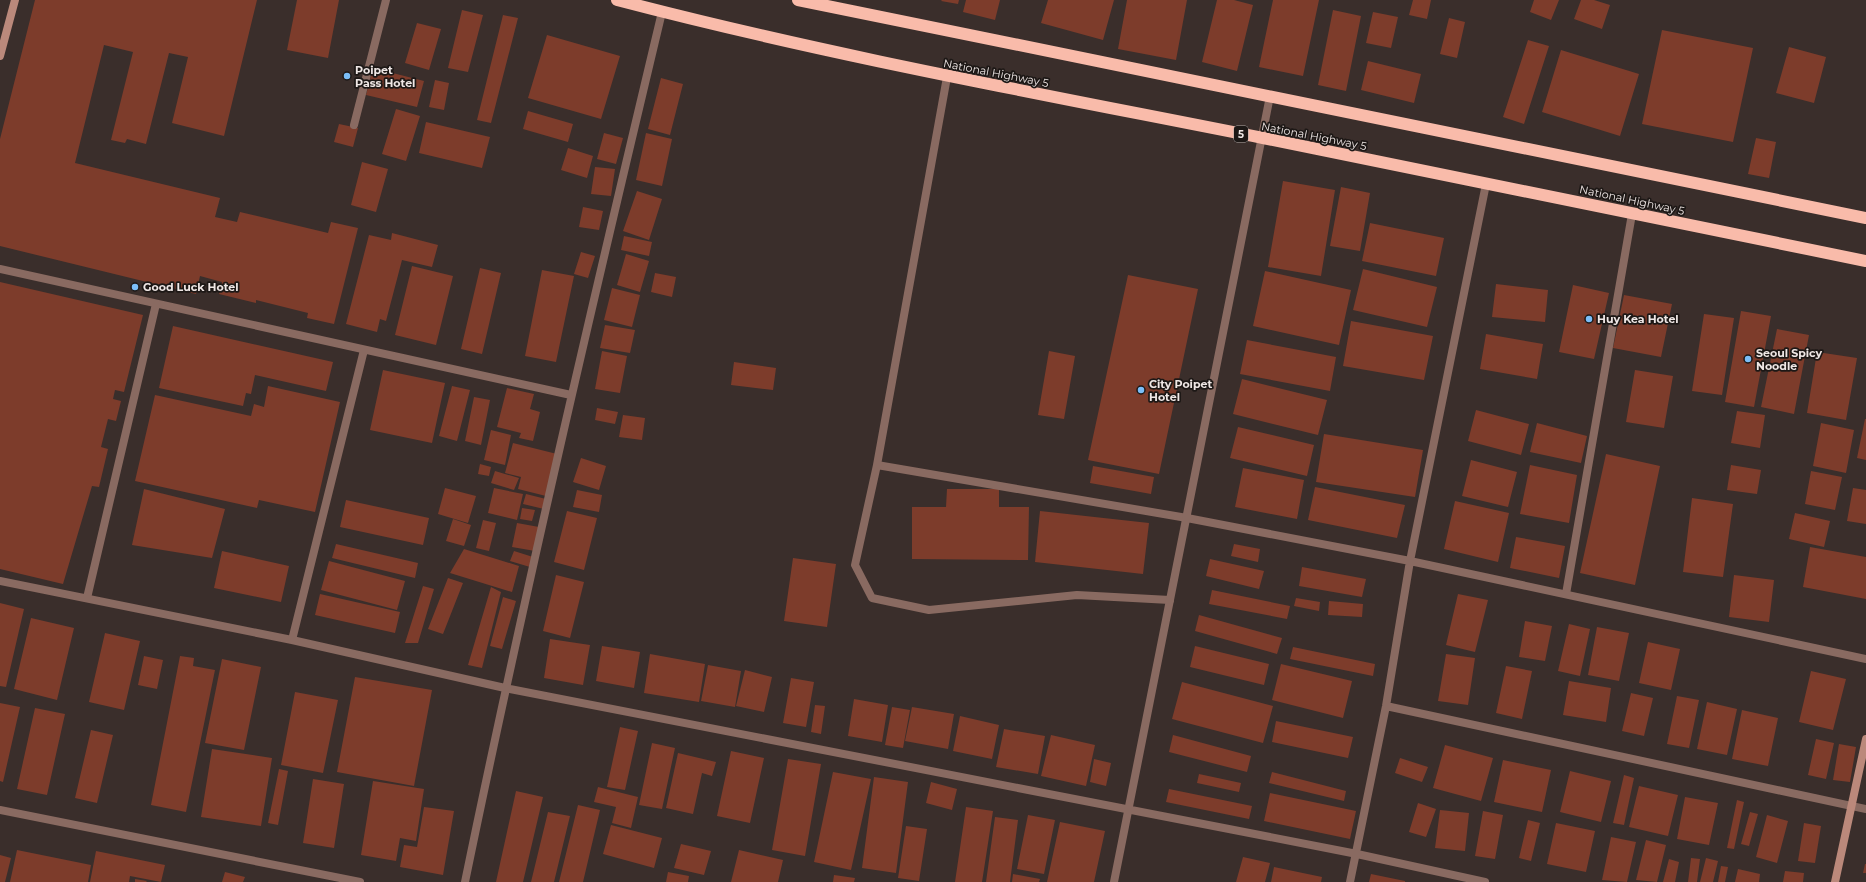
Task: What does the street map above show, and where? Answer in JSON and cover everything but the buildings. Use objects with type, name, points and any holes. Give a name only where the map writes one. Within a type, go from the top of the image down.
[{"type":"highway","name":"National Highway 5","points":[[617,0],[784,41],[947,77],[1262,138],[1866,261]]},
{"type":"highway","points":[[798,0],[1866,218]]},
{"type":"street","points":[[0,56],[15,0]]},
{"type":"street","points":[[354,125],[386,0]]},
{"type":"street","points":[[465,882],[505,688],[571,395],[662,12]]},
{"type":"street","points":[[947,77],[878,465],[855,566],[872,598],[928,610],[1077,595],[1170,600]]},
{"type":"street","points":[[1114,882],[1270,96]]},
{"type":"street","points":[[1350,882],[1357,854],[1386,706],[1410,561],[1486,184]]},
{"type":"street","points":[[1566,594],[1632,214]]},
{"type":"street","points":[[0,269],[571,395]]},
{"type":"street","points":[[87,598],[156,304]]},
{"type":"street","points":[[292,640],[364,350]]},
{"type":"street","points":[[878,465],[1187,518],[1410,561],[1866,658]]},
{"type":"street","points":[[0,581],[292,640],[505,688],[1357,854],[1485,882]]},
{"type":"street","points":[[1386,706],[1866,809]]},
{"type":"street","points":[[1835,882],[1866,739]]},
{"type":"street","points":[[0,810],[360,882]]},
{"type":"place","name":"Poipet Pass Hotel","points":[[347,76]]},
{"type":"place","name":"Good Luck Hotel","points":[[135,287]]},
{"type":"place","name":"Huy Kea Hotel","points":[[1589,319]]},
{"type":"place","name":"Seoul Spicy Noodle","points":[[1748,359]]},
{"type":"place","name":"City Poipet Hotel","points":[[1141,390]]}]
